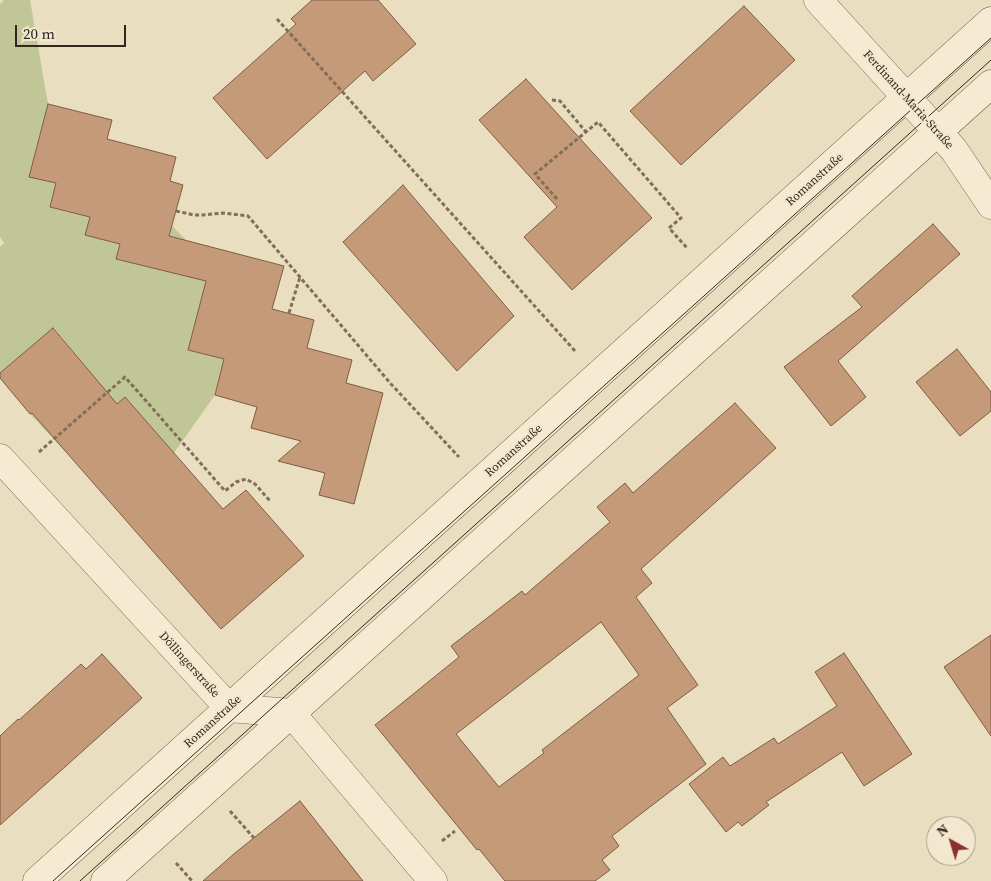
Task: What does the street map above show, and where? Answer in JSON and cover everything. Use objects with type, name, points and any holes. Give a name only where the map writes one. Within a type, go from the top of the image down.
[{"type":"main road","name":"Ferdinand-Maria-Straße","points":[[818,0],[954,150],[991,205]]},
{"type":"main road","name":"Romanstraße","points":[[36,881],[991,21]]},
{"type":"main road","points":[[105,881],[991,84]]},
{"type":"main road","name":"Döllingerstraße","points":[[7,466],[229,708],[292,713]]},
{"type":"main road","points":[[292,713],[433,881]]},
{"type":"path","points":[[277,19],[598,376]]},
{"type":"path","points":[[552,100],[560,101],[586,132]]},
{"type":"path","points":[[557,199],[535,174],[598,122],[681,218],[669,228],[710,274]]},
{"type":"path","points":[[176,211],[194,215],[223,213],[248,216],[390,384],[460,457]]},
{"type":"path","points":[[288,314],[300,277]]},
{"type":"path","points":[[7,466],[124,377],[225,491],[236,482],[246,479],[255,484],[270,501]]},
{"type":"path","points":[[226,807],[254,838]]},
{"type":"path","points":[[170,857],[192,881]]},
{"type":"green space","points":[[4,0],[30,0],[48,104],[29,176],[56,183],[50,207],[90,217],[86,235],[120,244],[116,259],[161,270],[172,226],[210,264],[188,350],[224,359],[215,395],[174,453],[125,397],[64,450],[30,414],[86,367],[54,328],[0,373],[0,247],[4,243],[0,237],[0,4]]},
{"type":"building","points":[[312,0],[378,0],[416,44],[373,81],[365,71],[267,159],[213,98],[296,24],[291,19]]},
{"type":"building","points":[[744,6],[795,60],[681,165],[630,111]]},
{"type":"building","points":[[526,79],[652,218],[572,290],[524,237],[557,207],[479,120]]},
{"type":"building","points":[[48,104],[112,120],[107,139],[176,157],[170,181],[183,185],[169,236],[284,266],[272,309],[314,320],[307,348],[352,360],[346,383],[383,393],[354,504],[319,495],[325,473],[278,461],[301,441],[251,428],[257,407],[215,395],[224,359],[188,350],[206,281],[116,259],[120,244],[85,235],[90,217],[50,207],[56,183],[29,177]]},
{"type":"building","points":[[403,185],[514,316],[457,371],[343,242]]},
{"type":"building","points":[[933,224],[960,254],[838,361],[866,397],[831,426],[784,367],[862,307],[852,296]]},
{"type":"building","points":[[53,328],[117,404],[125,397],[223,509],[246,490],[304,556],[221,629],[0,378],[0,373]]},
{"type":"building","points":[[957,349],[991,392],[991,411],[960,436],[916,382]]},
{"type":"building","points":[[735,403],[776,448],[641,569],[652,583],[636,597],[698,685],[667,708],[706,764],[612,836],[619,846],[602,860],[610,870],[595,881],[505,881],[479,849],[477,850],[375,725],[459,657],[451,646],[522,591],[525,595],[610,522],[597,507],[625,483],[633,493]],"holes":[[[601,622],[639,675],[542,750],[544,753],[499,787],[456,734]]]},
{"type":"building","points":[[991,635],[991,736],[944,667]]},
{"type":"building","points":[[844,653],[912,754],[864,786],[842,752],[766,802],[769,805],[742,826],[738,822],[726,832],[689,784],[723,757],[730,766],[774,738],[778,744],[837,706],[815,672]]},
{"type":"building","points":[[102,654],[142,698],[0,825],[0,736],[81,664],[86,669]]},
{"type":"building","points":[[300,801],[363,881],[203,881],[235,853]]},
{"type":"tram line","points":[[53,881],[991,38]]},
{"type":"tram line","points":[[80,881],[991,60]]}]
